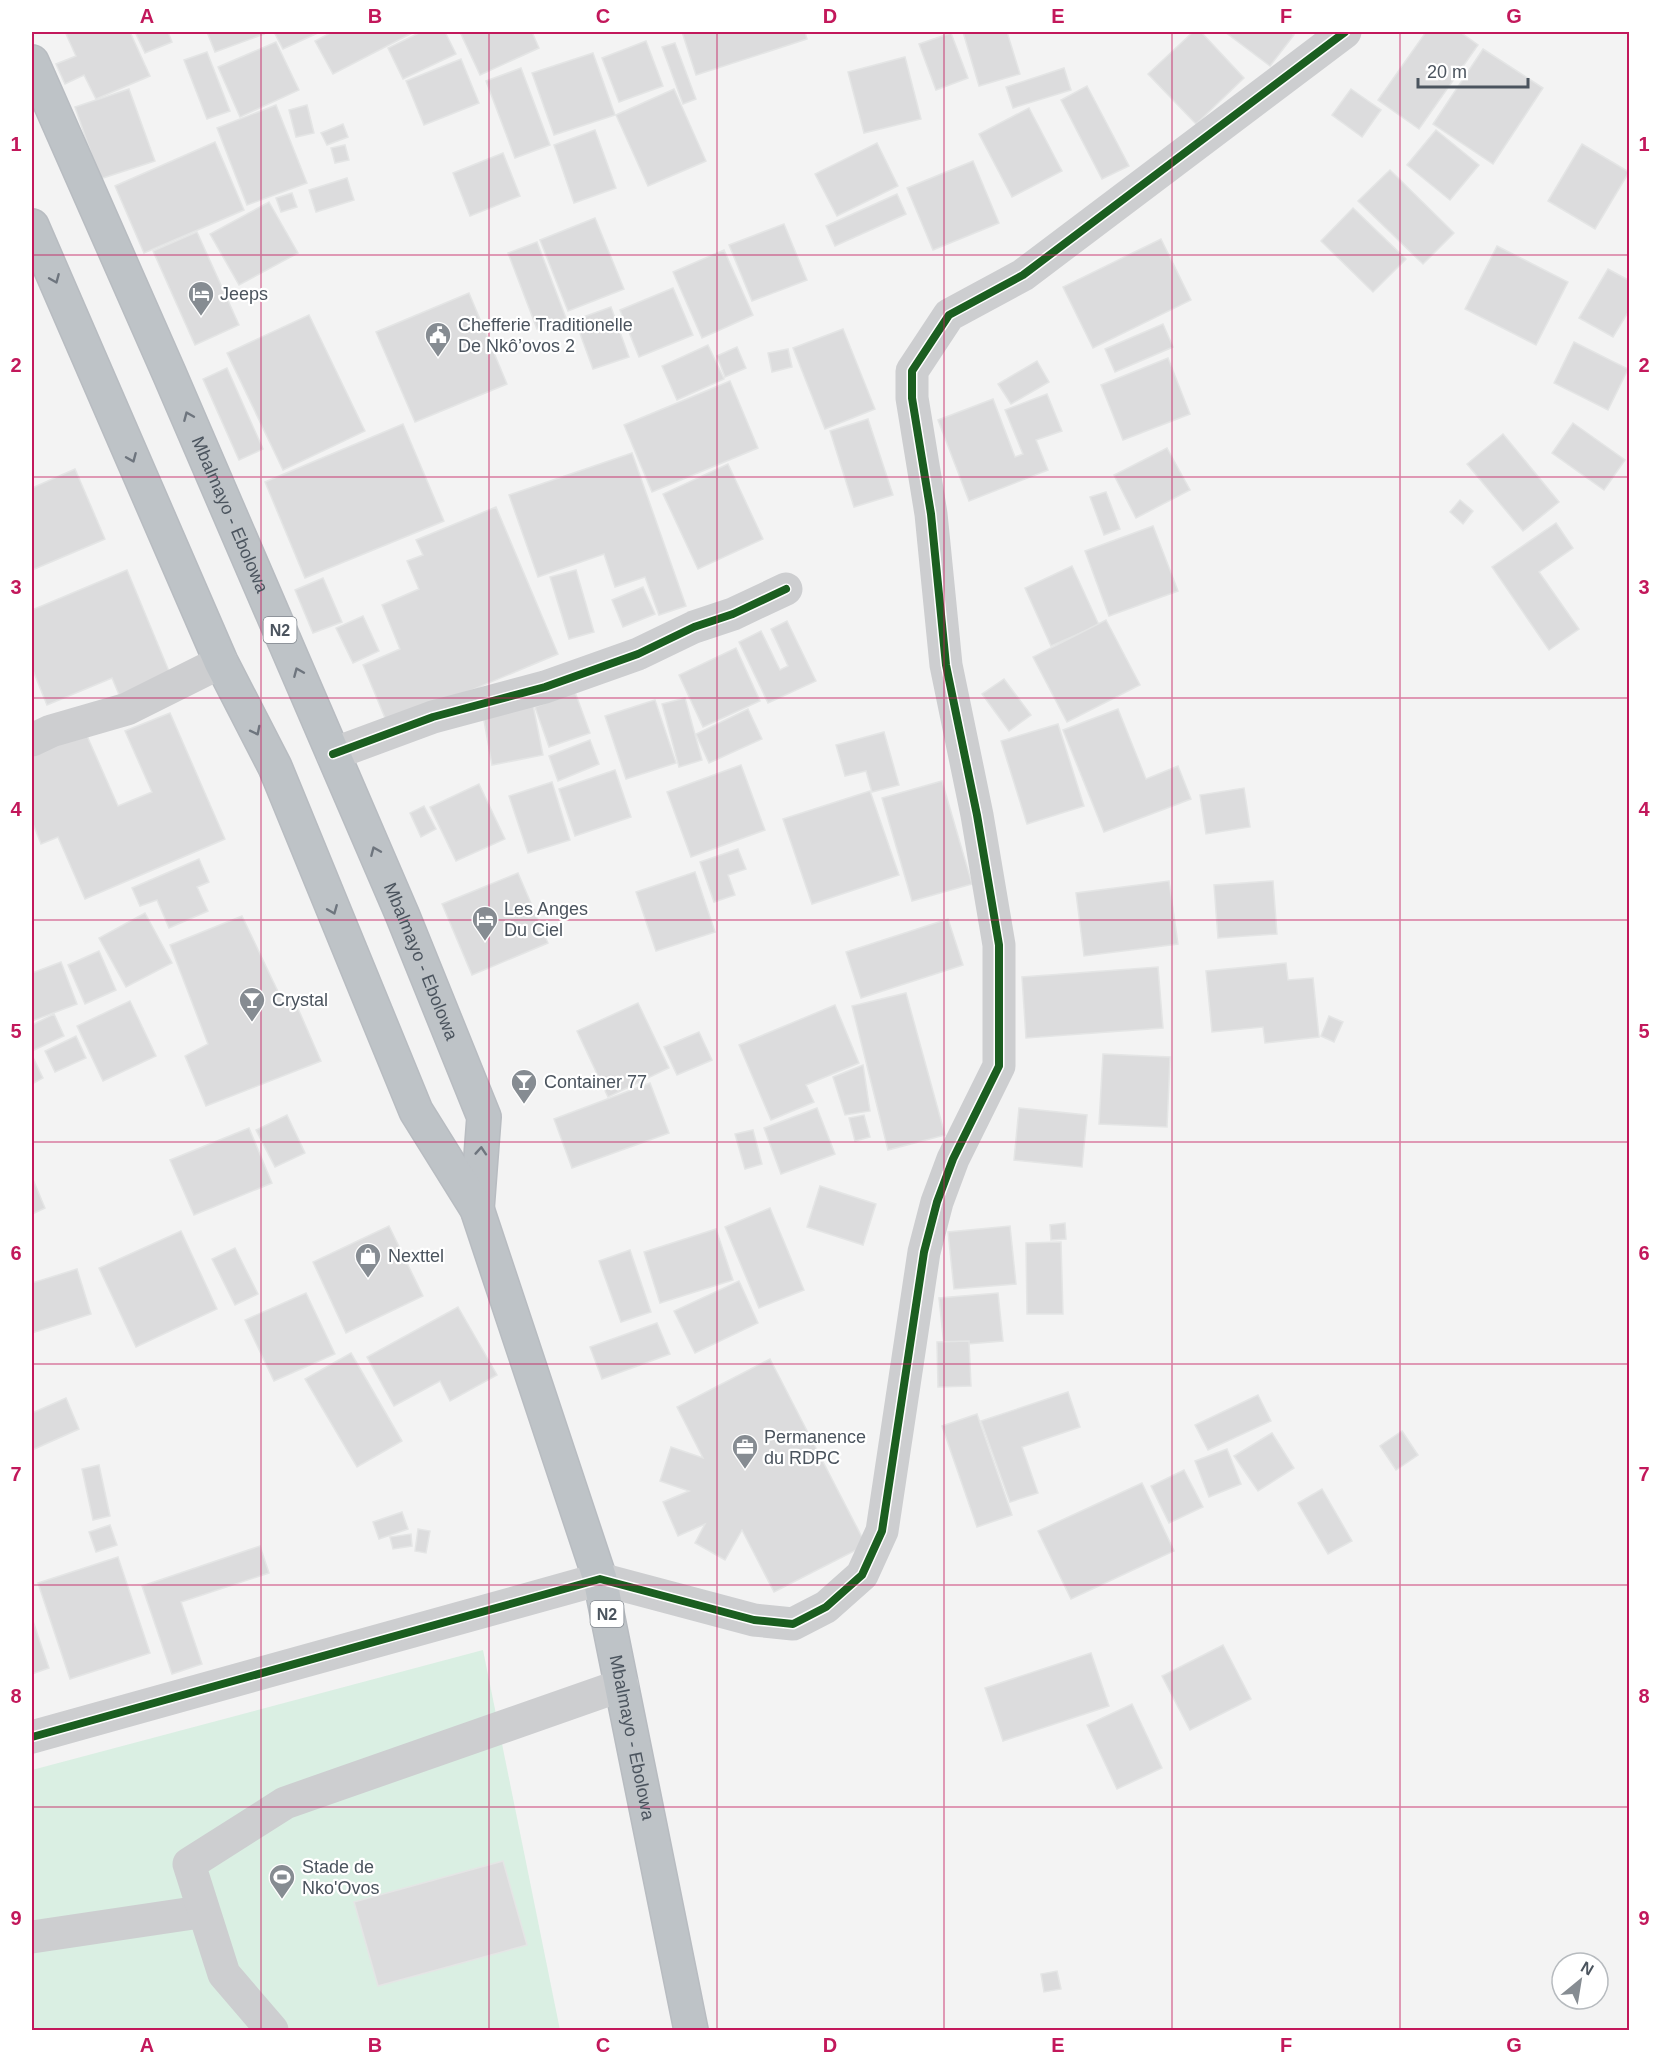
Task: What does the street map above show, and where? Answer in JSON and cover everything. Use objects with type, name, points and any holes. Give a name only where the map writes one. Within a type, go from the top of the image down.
[{"type":"highway","name":"Mbalmayo - Ebolowa","points":[[32,62],[402,914],[484,1117],[477,1209]]},
{"type":"highway","name":"Mbalmayo - Ebolowa","points":[[32,226],[221,662],[275,767],[416,1111],[477,1209],[600,1579],[691,2031]]},
{"type":"street","points":[[32,1737],[600,1579],[754,1620],[793,1624],[826,1607],[862,1575],[882,1531],[924,1252],[937,1202],[953,1159],[999,1065],[999,945],[977,815],[946,665],[931,514],[912,398],[912,371],[949,315],[1023,275],[1345,32]]},
{"type":"street","points":[[333,754],[434,717],[545,687],[638,654],[694,627],[733,614],[786,589]]},
{"type":"street","points":[[32,740],[51,731],[127,709],[221,662]]},
{"type":"street","points":[[272,2031],[224,1974],[189,1864],[285,1803],[622,1685]]},
{"type":"street","points":[[32,1937],[200,1911]]},
{"type":"green space","name":"Stade de Nko'Ovos","points":[[483,1650],[560,2030],[32,2030],[32,1770]]},
{"type":"building","points":[[71,32],[130,32],[150,76],[96,99],[84,75],[65,84],[56,64],[76,56],[66,34]]},
{"type":"building","points":[[135,32],[168,32],[172,42],[145,53]]},
{"type":"building","points":[[207,32],[263,32],[264,34],[215,52]]},
{"type":"building","points":[[274,32],[320,32],[283,49]]},
{"type":"building","points":[[332,32],[414,32],[333,74],[315,41]]},
{"type":"building","points":[[421,32],[445,32],[456,54],[403,79],[388,48]]},
{"type":"building","points":[[460,32],[532,32],[539,48],[480,75]]},
{"type":"building","points":[[682,32],[805,32],[807,39],[696,75]]},
{"type":"building","points":[[963,32],[1007,32],[1020,74],[979,86]]},
{"type":"building","points":[[1193,32],[1201,32],[1244,78],[1196,124],[1148,74]]},
{"type":"building","points":[[1225,32],[1290,32],[1294,35],[1270,66]]},
{"type":"building","points":[[1426,32],[1460,32],[1478,45],[1419,129],[1378,100]]},
{"type":"building","points":[[951,33],[968,78],[936,90],[919,44]]},
{"type":"building","points":[[646,41],[663,86],[619,102],[602,58]]},
{"type":"building","points":[[276,42],[299,90],[240,117],[218,67]]},
{"type":"building","points":[[675,43],[696,99],[683,104],[662,47]]},
{"type":"building","points":[[1483,49],[1543,88],[1493,164],[1433,124]]},
{"type":"building","points":[[207,52],[230,111],[207,119],[184,60]]},
{"type":"building","points":[[593,53],[615,115],[554,135],[532,73]]},
{"type":"building","points":[[905,57],[921,119],[864,133],[848,72]]},
{"type":"building","points":[[461,59],[479,103],[424,125],[406,81]]},
{"type":"building","points":[[521,68],[550,145],[515,158],[486,81]]},
{"type":"building","points":[[1064,68],[1071,90],[1013,108],[1006,87]]},
{"type":"building","points":[[1087,86],[1129,166],[1102,179],[1061,100]]},
{"type":"building","points":[[129,89],[155,161],[100,179],[75,107]]},
{"type":"building","points":[[674,89],[706,161],[648,186],[616,115]]},
{"type":"building","points":[[1351,89],[1381,110],[1362,137],[1332,115]]},
{"type":"building","points":[[276,105],[307,183],[247,205],[217,128]]},
{"type":"building","points":[[307,105],[314,133],[296,137],[289,110]]},
{"type":"building","points":[[1029,108],[1062,171],[1012,197],[979,134]]},
{"type":"building","points":[[343,124],[348,137],[327,145],[321,133]]},
{"type":"building","points":[[595,130],[616,188],[574,203],[554,145]]},
{"type":"building","points":[[1436,130],[1479,165],[1450,200],[1407,165]]},
{"type":"building","points":[[215,142],[244,210],[144,253],[115,186]]},
{"type":"building","points":[[877,143],[898,186],[837,216],[815,174]]},
{"type":"building","points":[[1582,144],[1629,172],[1595,229],[1548,201]]},
{"type":"building","points":[[345,145],[349,160],[335,163],[331,148]]},
{"type":"building","points":[[503,153],[520,196],[470,216],[453,173]]},
{"type":"building","points":[[973,161],[999,223],[933,250],[907,188]]},
{"type":"building","points":[[1390,170],[1454,233],[1423,264],[1358,201]]},
{"type":"building","points":[[347,178],[354,200],[316,212],[309,190]]},
{"type":"building","points":[[292,193],[297,207],[281,212],[276,198]]},
{"type":"building","points":[[897,194],[906,214],[835,246],[826,226]]},
{"type":"building","points":[[269,202],[298,253],[239,285],[210,234]]},
{"type":"building","points":[[1353,208],[1406,259],[1373,292],[1321,241]]},
{"type":"building","points":[[595,218],[624,289],[568,311],[540,240]]},
{"type":"building","points":[[784,224],[807,280],[752,301],[729,245]]},
{"type":"building","points":[[197,232],[239,325],[195,345],[153,251]]},
{"type":"building","points":[[1161,239],[1191,300],[1093,348],[1063,287]]},
{"type":"building","points":[[537,242],[566,318],[537,329],[508,253]]},
{"type":"building","points":[[1497,246],[1568,282],[1536,345],[1465,309]]},
{"type":"building","points":[[724,250],[753,315],[702,338],[673,272]]},
{"type":"building","points":[[1608,269],[1630,281],[1630,309],[1613,337],[1579,318]]},
{"type":"building","points":[[673,288],[693,335],[639,357],[620,310]]},
{"type":"building","points":[[469,293],[507,384],[415,422],[376,332]]},
{"type":"building","points":[[611,307],[629,357],[593,369],[575,320]]},
{"type":"building","points":[[309,315],[365,431],[283,470],[227,353]]},
{"type":"building","points":[[1163,324],[1173,347],[1115,372],[1105,349]]},
{"type":"building","points":[[843,329],[875,409],[825,429],[793,348]]},
{"type":"building","points":[[1574,342],[1628,369],[1608,410],[1554,383]]},
{"type":"building","points":[[708,345],[724,379],[677,400],[662,366]]},
{"type":"building","points":[[737,347],[746,368],[725,377],[717,356]]},
{"type":"building","points":[[788,349],[792,367],[772,372],[768,353]]},
{"type":"building","points":[[1168,358],[1190,414],[1123,440],[1101,385]]},
{"type":"building","points":[[1037,361],[1049,382],[1011,404],[998,384]]},
{"type":"building","points":[[227,368],[263,449],[239,460],[203,379]]},
{"type":"building","points":[[730,381],[758,448],[652,492],[624,425]]},
{"type":"building","points":[[1047,394],[1062,431],[1036,440],[1048,470],[969,501],[938,420],[993,399],[1015,457],[1023,454],[1005,410]]},
{"type":"building","points":[[868,419],[893,495],[854,507],[830,431]]},
{"type":"building","points":[[1573,423],[1625,460],[1604,490],[1552,453]]},
{"type":"building","points":[[403,424],[444,521],[305,578],[265,482]]},
{"type":"building","points":[[1503,434],[1559,502],[1523,531],[1467,464]]},
{"type":"building","points":[[1167,448],[1190,490],[1136,518],[1114,475]]},
{"type":"building","points":[[632,453],[686,606],[659,615],[645,577],[615,587],[604,554],[538,577],[509,495]]},
{"type":"building","points":[[728,464],[763,539],[698,569],[663,494]]},
{"type":"building","points":[[75,469],[105,539],[32,570],[32,488]]},
{"type":"building","points":[[1106,492],[1120,529],[1104,535],[1090,497]]},
{"type":"building","points":[[1460,500],[1473,511],[1463,524],[1450,512]]},
{"type":"building","points":[[496,507],[558,654],[388,725],[363,665],[400,649],[382,605],[419,589],[407,561],[423,555],[416,540]]},
{"type":"building","points":[[1556,523],[1573,548],[1539,572],[1579,629],[1549,650],[1492,567]]},
{"type":"building","points":[[1153,526],[1178,591],[1109,616],[1085,551]]},
{"type":"building","points":[[1072,566],[1099,625],[1051,646],[1025,588]]},
{"type":"building","points":[[127,570],[171,676],[120,697],[112,678],[47,705],[32,668],[32,610]]},
{"type":"building","points":[[576,570],[594,632],[569,639],[550,577]]},
{"type":"building","points":[[323,578],[342,622],[313,633],[295,590]]},
{"type":"building","points":[[643,587],[655,614],[623,627],[612,600]]},
{"type":"building","points":[[363,616],[379,651],[353,663],[336,628]]},
{"type":"building","points":[[1106,620],[1140,685],[1067,722],[1033,657]]},
{"type":"building","points":[[787,621],[816,681],[768,703],[739,642],[761,631],[780,670],[788,666],[771,629]]},
{"type":"building","points":[[736,648],[760,701],[703,727],[679,675]]},
{"type":"building","points":[[1004,679],[1031,715],[1009,731],[982,694]]},
{"type":"building","points":[[575,692],[590,733],[549,747],[535,707]]},
{"type":"building","points":[[685,698],[702,760],[679,767],[662,704]]},
{"type":"building","points":[[655,700],[676,763],[626,779],[605,716]]},
{"type":"building","points":[[533,705],[543,755],[492,765],[483,715]]},
{"type":"building","points":[[748,709],[762,739],[709,763],[696,734]]},
{"type":"building","points":[[1118,709],[1146,779],[1178,766],[1191,799],[1104,832],[1063,730]]},
{"type":"building","points":[[76,711],[118,806],[152,792],[125,731],[170,713],[225,839],[85,899],[58,837],[41,844],[32,821],[32,730]]},
{"type":"building","points":[[1058,724],[1084,806],[1027,824],[1001,741]]},
{"type":"building","points":[[884,732],[899,785],[872,792],[866,771],[845,776],[836,745]]},
{"type":"building","points":[[590,740],[599,764],[558,781],[549,756]]},
{"type":"building","points":[[741,765],[765,830],[691,857],[667,792]]},
{"type":"building","points":[[615,770],[631,817],[575,836],[559,789]]},
{"type":"building","points":[[942,781],[972,884],[912,901],[882,798]]},
{"type":"building","points":[[552,782],[570,840],[528,853],[509,796]]},
{"type":"building","points":[[479,784],[505,839],[456,861],[430,807]]},
{"type":"building","points":[[1244,788],[1250,827],[1206,834],[1200,795]]},
{"type":"building","points":[[870,791],[899,875],[812,904],[783,819]]},
{"type":"building","points":[[424,806],[436,829],[421,837],[410,813]]},
{"type":"building","points":[[738,849],[746,869],[728,875],[735,895],[714,902],[700,862]]},
{"type":"building","points":[[199,859],[209,882],[197,887],[208,911],[169,928],[157,900],[140,906],[132,888]]},
{"type":"building","points":[[695,872],[715,932],[656,951],[636,892]]},
{"type":"building","points":[[518,873],[548,943],[472,975],[442,904]]},
{"type":"building","points":[[1169,881],[1178,944],[1084,956],[1076,893]]},
{"type":"building","points":[[1273,881],[1277,934],[1218,938],[1214,885]]},
{"type":"building","points":[[145,913],[172,963],[126,987],[99,938]]},
{"type":"building","name":"Crystal","points":[[242,916],[283,1002],[293,997],[321,1061],[206,1106],[185,1056],[208,1044],[170,945]]},
{"type":"building","points":[[948,919],[963,965],[861,998],[846,952]]},
{"type":"building","points":[[99,951],[116,990],[85,1004],[68,965]]},
{"type":"building","points":[[61,962],[77,1004],[32,1021],[32,973]]},
{"type":"building","points":[[1286,963],[1288,980],[1313,978],[1319,1037],[1265,1043],[1263,1027],[1212,1032],[1206,971]]},
{"type":"building","points":[[1158,967],[1163,1028],[1026,1038],[1022,977]]},
{"type":"building","points":[[906,993],[945,1135],[888,1150],[852,1006]]},
{"type":"building","points":[[130,1001],[156,1056],[103,1081],[77,1026]]},
{"type":"building","points":[[638,1003],[669,1068],[608,1097],[577,1031]]},
{"type":"building","points":[[835,1005],[859,1063],[806,1085],[814,1102],[771,1120],[739,1045]]},
{"type":"building","points":[[54,1014],[64,1036],[32,1051],[32,1025]]},
{"type":"building","points":[[1329,1016],[1343,1022],[1334,1042],[1321,1036]]},
{"type":"building","points":[[699,1032],[712,1060],[677,1075],[664,1047]]},
{"type":"building","points":[[76,1036],[86,1058],[55,1072],[45,1051]]},
{"type":"building","points":[[1103,1054],[1170,1057],[1167,1127],[1099,1124]]},
{"type":"building","points":[[32,1055],[43,1078],[32,1084]]},
{"type":"building","points":[[863,1065],[870,1111],[845,1115],[833,1077]]},
{"type":"building","points":[[650,1083],[669,1133],[572,1168],[554,1119]]},
{"type":"building","points":[[817,1108],[835,1154],[781,1174],[764,1128]]},
{"type":"building","points":[[1019,1108],[1087,1115],[1082,1167],[1014,1160]]},
{"type":"building","points":[[287,1115],[305,1153],[275,1167],[256,1130]]},
{"type":"building","points":[[864,1115],[870,1137],[855,1141],[849,1118]]},
{"type":"building","points":[[249,1128],[272,1183],[194,1215],[170,1160]]},
{"type":"building","points":[[753,1130],[762,1164],[745,1169],[735,1134]]},
{"type":"building","points":[[32,1177],[45,1208],[32,1214]]},
{"type":"building","points":[[820,1186],[876,1204],[863,1245],[807,1227]]},
{"type":"building","points":[[770,1208],[804,1290],[759,1308],[725,1227]]},
{"type":"building","points":[[1065,1223],[1066,1239],[1051,1240],[1050,1225]]},
{"type":"building","name":"Nexttel","points":[[389,1226],[423,1296],[346,1333],[313,1262]]},
{"type":"building","points":[[1010,1226],[1016,1284],[954,1289],[948,1232]]},
{"type":"building","points":[[716,1229],[733,1280],[660,1303],[644,1252]]},
{"type":"building","points":[[181,1231],[217,1309],[136,1347],[99,1268]]},
{"type":"building","points":[[1061,1242],[1063,1314],[1027,1314],[1026,1243]]},
{"type":"building","points":[[235,1248],[258,1294],[235,1305],[212,1259]]},
{"type":"building","points":[[630,1250],[651,1312],[621,1322],[599,1261]]},
{"type":"building","points":[[77,1269],[91,1314],[32,1333],[32,1283]]},
{"type":"building","points":[[739,1281],[758,1323],[695,1353],[674,1311]]},
{"type":"building","points":[[306,1293],[335,1354],[274,1381],[245,1320]]},
{"type":"building","points":[[998,1293],[1003,1341],[944,1346],[939,1298]]},
{"type":"building","points":[[458,1307],[497,1375],[450,1401],[440,1381],[394,1406],[367,1357]]},
{"type":"building","points":[[657,1323],[670,1354],[602,1379],[590,1347]]},
{"type":"building","points":[[969,1341],[971,1386],[938,1387],[937,1342]]},
{"type":"building","points":[[351,1353],[402,1441],[357,1467],[305,1379]]},
{"type":"building","name":"Permanence du RDPC","points":[[770,1359],[866,1545],[774,1592],[742,1530],[725,1560],[695,1543],[705,1524],[678,1536],[663,1502],[689,1491],[660,1481],[671,1447],[703,1458],[677,1407]]},
{"type":"building","points":[[1068,1392],[1080,1427],[1022,1447],[1038,1493],[1010,1502],[981,1421]]},
{"type":"building","points":[[1258,1395],[1271,1421],[1208,1450],[1195,1425]]},
{"type":"building","points":[[66,1398],[79,1429],[32,1450],[32,1413]]},
{"type":"building","points":[[977,1414],[1012,1515],[977,1527],[942,1426]]},
{"type":"building","points":[[1402,1431],[1418,1455],[1396,1470],[1380,1446]]},
{"type":"building","points":[[1272,1433],[1294,1468],[1258,1491],[1234,1456]]},
{"type":"building","points":[[1227,1449],[1241,1484],[1209,1497],[1195,1461]]},
{"type":"building","points":[[99,1465],[110,1516],[93,1520],[82,1469]]},
{"type":"building","points":[[1184,1470],[1203,1507],[1169,1523],[1151,1486]]},
{"type":"building","points":[[1142,1483],[1174,1551],[1071,1599],[1038,1531]]},
{"type":"building","points":[[1322,1489],[1352,1541],[1328,1554],[1298,1503]]},
{"type":"building","points":[[402,1512],[408,1529],[379,1539],[373,1522]]},
{"type":"building","points":[[110,1525],[117,1545],[96,1552],[89,1532]]},
{"type":"building","points":[[418,1529],[430,1531],[426,1553],[415,1551]]},
{"type":"building","points":[[411,1534],[412,1546],[393,1549],[390,1537]]},
{"type":"building","points":[[260,1546],[269,1573],[181,1602],[202,1664],[172,1674],[142,1586]]},
{"type":"building","points":[[118,1557],[150,1653],[70,1679],[38,1583]]},
{"type":"building","points":[[32,1618],[49,1668],[32,1674]]},
{"type":"building","points":[[1223,1645],[1251,1699],[1190,1730],[1162,1676]]},
{"type":"building","points":[[1091,1653],[1109,1706],[1003,1741],[985,1688]]},
{"type":"building","points":[[1132,1704],[1162,1768],[1117,1789],[1087,1725]]},
{"type":"building","points":[[503,1861],[527,1945],[378,1986],[354,1902]]},
{"type":"building","points":[[1057,1971],[1061,1989],[1044,1992],[1041,1974]]},
{"type":"cycle path","points":[[32,1737],[600,1579],[754,1620],[793,1624],[826,1607],[862,1575],[882,1531],[924,1252],[937,1202],[953,1159],[999,1066],[999,945],[977,815],[946,665],[931,514],[912,398],[912,371],[949,315],[1023,275],[1345,32]]},
{"type":"cycle path","points":[[333,754],[433,717],[545,687],[638,654],[694,627],[733,614],[786,589]]},
{"type":"place","name":"Jeeps","points":[[201,317]]},
{"type":"place","name":"Chefferie Traditionelle De Nkô’ovos 2","points":[[438,358]]},
{"type":"place","name":"Les Anges Du Ciel","points":[[485,942]]},
{"type":"place","name":"Crystal","points":[[252,1023]]},
{"type":"place","name":"Container 77","points":[[524,1105]]},
{"type":"place","name":"Nexttel","points":[[368,1279]]},
{"type":"place","name":"Permanence du RDPC","points":[[745,1470]]},
{"type":"place","name":"Stade de Nko'Ovos","points":[[282,1900]]}]
